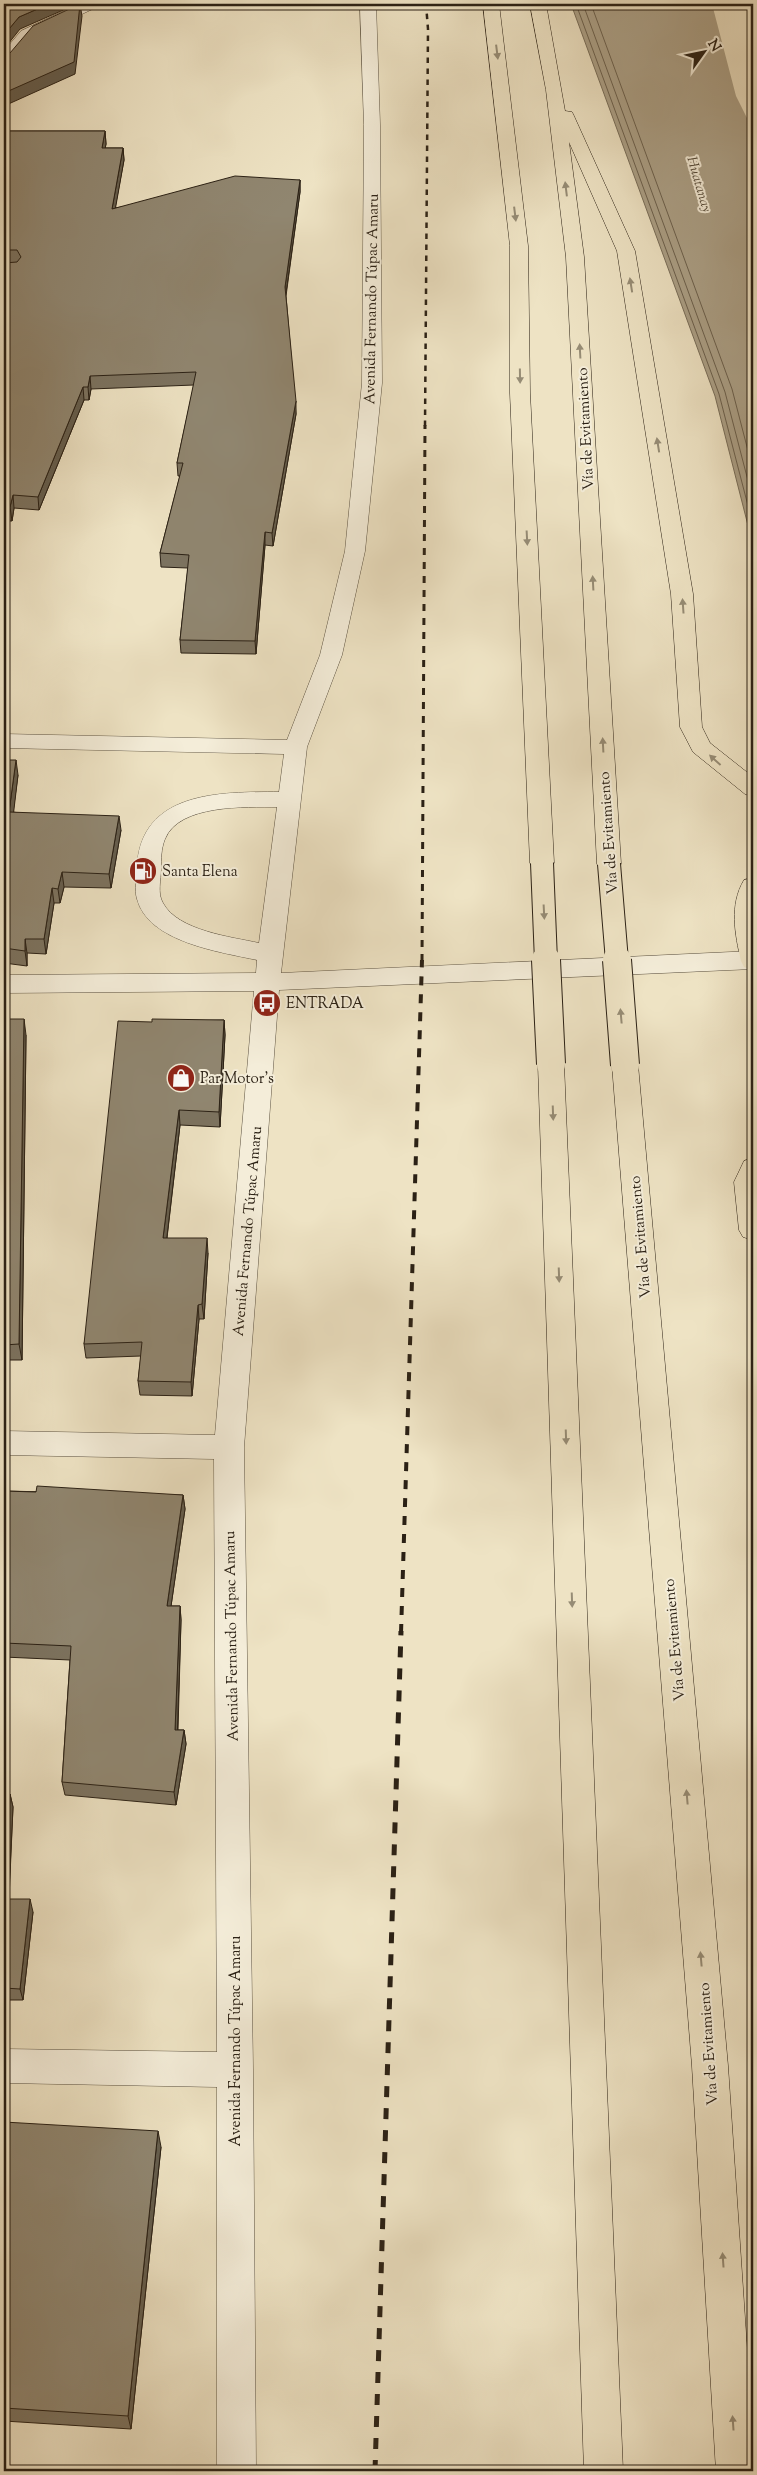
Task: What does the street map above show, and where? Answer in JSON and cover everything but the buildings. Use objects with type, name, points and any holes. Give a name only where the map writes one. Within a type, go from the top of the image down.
[{"type":"main road","points":[[491,4],[519,246],[520,393],[551,1064],[604,2471]]},
{"type":"main road","name":"Vía de Evitamiento","points":[[538,4],[554,90],[575,257],[609,864],[710,2066],[736,2471]]},
{"type":"main road","points":[[554,90],[626,250],[682,594],[691,726],[701,747],[753,790]]},
{"type":"main road","points":[[753,886],[748,893],[747,926],[753,960]]},
{"type":"main road","points":[[753,1168],[747,1182],[753,1230]]},
{"type":"street","points":[[4,60],[19,32],[91,4]]},
{"type":"street","name":"Avenida Fernando Túpac Amaru","points":[[236,2471],[235,2070],[229,1447],[269,968],[296,747],[331,655],[355,551],[372,382],[372,125],[368,4]]},
{"type":"street","points":[[4,740],[296,747]]},
{"type":"street","points":[[269,968],[192,935],[170,923],[156,912],[146,897],[149,864],[154,837],[168,818],[192,808],[224,801],[290,799]]},
{"type":"street","points":[[4,984],[269,968],[753,960]]},
{"type":"street","points":[[4,1442],[229,1447]]},
{"type":"street","points":[[4,2066],[235,2070]]},
{"type":"water","name":"Huatanay","points":[[571,4],[680,4],[702,96],[753,201],[753,545],[715,396]]},
{"type":"waterway","points":[[680,4],[702,96],[753,201]]},
{"type":"railway","points":[[425,426],[428,29],[426,4]]},
{"type":"railway","points":[[422,961],[425,425]]},
{"type":"railway","points":[[401,1633],[422,960]]},
{"type":"railway","points":[[375,2471],[401,1631]]},
{"type":"place","name":"Santa Elena","points":[[143,871]]},
{"type":"place","name":"ENTRADA","points":[[267,1003]]},
{"type":"place","name":"Par Motor's","points":[[181,1078]]}]
